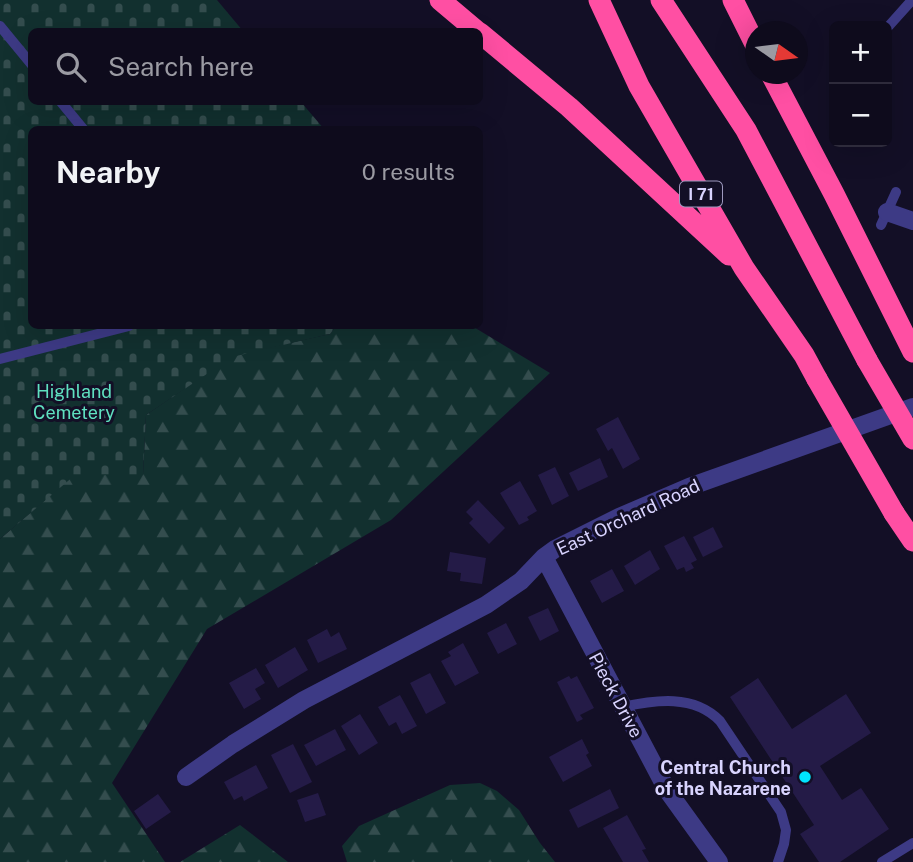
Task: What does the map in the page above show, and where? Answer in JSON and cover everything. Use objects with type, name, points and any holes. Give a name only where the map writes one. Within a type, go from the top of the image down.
[{"type":"highway","points":[[440,0],[474,28]]},
{"type":"highway","name":"I 71","points":[[599,0],[639,86],[744,268],[804,355],[894,513],[913,541]]},
{"type":"highway","points":[[662,0],[746,131],[867,360],[913,439]]},
{"type":"highway","points":[[733,0],[745,24]]},
{"type":"highway","points":[[483,35],[569,107],[744,268]]},
{"type":"highway","points":[[776,84],[912,350]]},
{"type":"street","points":[[884,218],[913,221]]},
{"type":"street","name":"East Orchard Road","points":[[186,778],[233,744],[304,700],[486,605],[521,580],[555,548],[689,487],[913,407]]},
{"type":"street","name":"Pieck Drive","points":[[544,557],[667,790],[719,862]]},
{"type":"lane","points":[[892,22],[912,0]]},
{"type":"lane","points":[[0,26],[28,60]]},
{"type":"lane","points":[[63,105],[81,126]]},
{"type":"lane","points":[[884,218],[895,192]]},
{"type":"lane","points":[[0,359],[117,329]]},
{"type":"lane","points":[[622,707],[643,702],[686,702],[711,712],[720,721],[781,812],[786,830],[785,844],[778,862]]},
{"type":"lane","points":[[883,862],[913,843]]},
{"type":"green space","name":"Highland Cemetery","points":[[0,0],[217,0],[240,28],[28,28],[28,105],[304,105],[321,126],[28,126],[28,329],[334,329],[330,334],[232,357],[146,415],[143,475],[75,475],[0,539]]},
{"type":"green space","points":[[334,329],[477,329],[550,373],[391,520],[207,629],[112,783],[165,862],[0,862],[0,539],[75,474],[143,475],[146,415],[232,356],[330,334]]},
{"type":"green space","points":[[480,783],[497,791],[519,810],[555,862],[347,862],[342,846],[359,826],[450,785]]},
{"type":"green space","points":[[240,825],[288,862],[180,862]]},
{"type":"building","points":[[618,417],[640,459],[623,469],[612,448],[608,451],[596,429]]},
{"type":"building","points":[[600,458],[608,477],[578,491],[569,473]]},
{"type":"building","points":[[555,467],[569,496],[552,505],[538,475]]},
{"type":"building","points":[[520,481],[537,511],[527,517],[529,520],[519,525],[500,493]]},
{"type":"building","points":[[478,500],[505,528],[489,544],[469,523],[473,519],[466,512]]},
{"type":"building","points":[[713,527],[723,547],[703,557],[693,537]]},
{"type":"building","points":[[684,536],[697,560],[691,563],[694,568],[686,572],[684,567],[677,570],[664,546]]},
{"type":"building","points":[[650,550],[660,569],[635,585],[624,566]]},
{"type":"building","points":[[450,552],[486,558],[482,584],[460,581],[461,573],[447,571]]},
{"type":"building","points":[[612,569],[624,591],[602,603],[590,581]]},
{"type":"building","points":[[548,608],[559,631],[540,641],[528,617]]},
{"type":"building","points":[[506,623],[517,644],[498,654],[487,633]]},
{"type":"building","points":[[327,629],[331,637],[339,632],[347,649],[318,663],[307,640]]},
{"type":"building","points":[[463,643],[479,673],[455,686],[441,661],[451,656],[448,652]]},
{"type":"building","points":[[295,647],[308,670],[278,688],[265,665]]},
{"type":"building","points":[[256,668],[265,683],[255,689],[261,699],[244,709],[229,683]]},
{"type":"building","points":[[430,673],[446,703],[426,714],[410,683]]},
{"type":"building","points":[[569,676],[571,679],[577,676],[594,708],[580,715],[583,719],[577,722],[557,682]]},
{"type":"building","name":"Central Church of the Nazarene","points":[[758,678],[792,729],[846,694],[871,733],[820,766],[842,800],[861,788],[889,829],[840,862],[819,862],[800,834],[814,825],[730,697]]},
{"type":"building","points":[[400,695],[417,726],[402,734],[396,722],[389,726],[378,707]]},
{"type":"building","points":[[360,714],[378,743],[359,755],[341,726]]},
{"type":"building","points":[[335,729],[346,750],[316,766],[304,745]]},
{"type":"building","points":[[582,739],[592,766],[563,782],[549,757]]},
{"type":"building","points":[[293,744],[312,782],[290,793],[271,755]]},
{"type":"building","points":[[256,765],[268,788],[244,801],[242,796],[234,800],[224,782]]},
{"type":"building","points":[[610,789],[619,808],[578,828],[569,810]]},
{"type":"building","points":[[318,793],[326,815],[305,822],[297,800]]},
{"type":"building","points":[[158,794],[171,812],[146,829],[134,811]]},
{"type":"building","points":[[627,815],[646,849],[642,850],[649,862],[623,862],[603,828]]},
{"type":"place","name":"Central Church of the Nazarene","points":[[805,777]]}]
